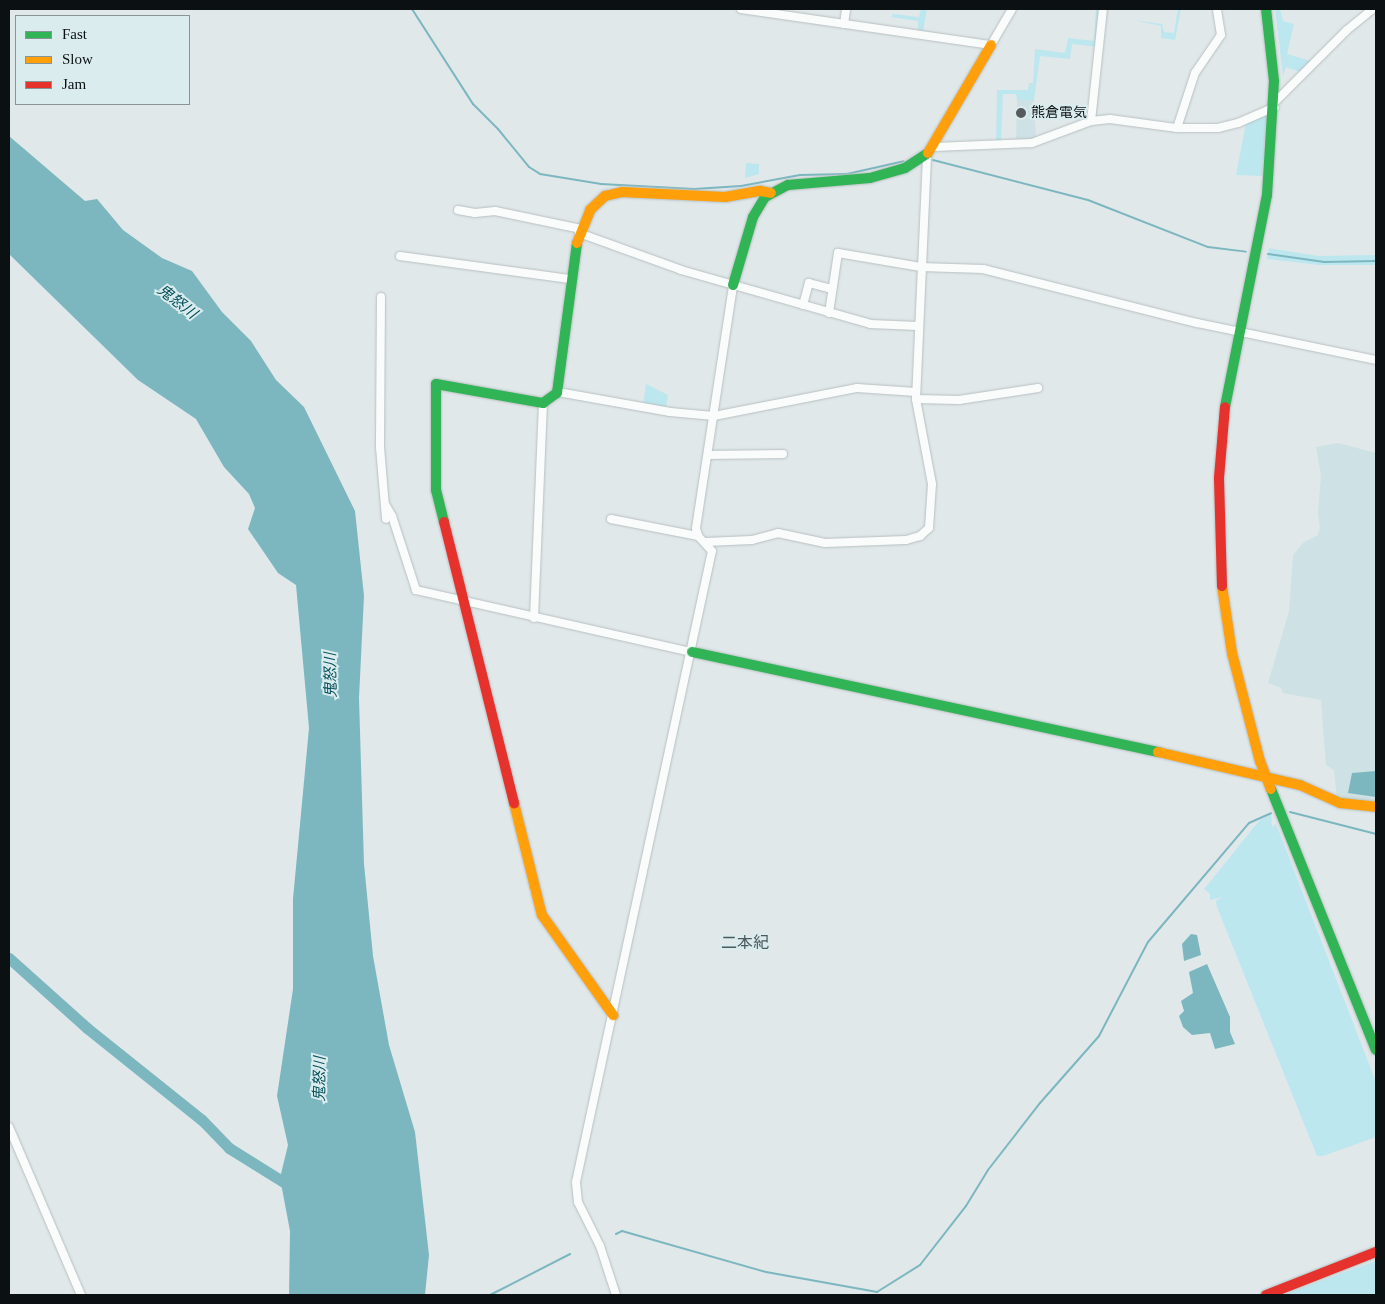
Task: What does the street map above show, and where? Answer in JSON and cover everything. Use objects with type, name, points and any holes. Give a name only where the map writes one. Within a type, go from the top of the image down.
[{"type":"street","points":[[741,9],[991,45]]},
{"type":"street","points":[[844,24],[846,9]]},
{"type":"street","points":[[698,536],[696,528],[733,285],[756,210],[771,193],[788,185],[870,178],[906,168],[930,151],[1012,9]]},
{"type":"street","points":[[1091,121],[1103,9]]},
{"type":"street","points":[[1177,128],[1195,72],[1221,35],[1217,9]]},
{"type":"street","points":[[1266,9],[1275,105],[1267,194],[1225,408],[1219,478],[1222,585],[1242,697],[1266,776],[1376,1050]]},
{"type":"street","points":[[930,151],[1032,143],[1091,121],[1121,120],[1177,128],[1228,126],[1275,105],[1347,30],[1373,9]]},
{"type":"street","points":[[706,542],[752,540],[778,533],[825,542],[906,540],[925,533],[930,523],[933,497],[916,396],[921,267],[930,151]]},
{"type":"street","points":[[558,392],[571,279],[580,231],[594,206],[609,194],[706,197],[760,191],[771,193]]},
{"type":"street","points":[[458,210],[475,213],[495,211],[580,231],[733,285],[870,324],[918,326]]},
{"type":"street","points":[[829,313],[838,253],[921,267],[989,270],[1051,289],[1239,332],[1376,360]]},
{"type":"street","points":[[400,256],[571,279]]},
{"type":"street","points":[[803,305],[809,283],[832,289]]},
{"type":"street","points":[[381,297],[380,447],[386,519]]},
{"type":"street","points":[[614,1015],[605,1008],[542,915],[466,603],[436,490],[436,384],[543,403],[558,392],[670,412],[714,416],[857,388],[959,400],[1038,388]]},
{"type":"street","points":[[534,618],[543,403]]},
{"type":"street","points":[[708,455],[783,454]]},
{"type":"street","points":[[385,504],[392,516],[416,590],[534,618],[1266,776],[1300,786],[1340,803],[1376,807]]},
{"type":"street","points":[[611,519],[698,536],[706,542],[712,551],[614,1015],[576,1182],[578,1202],[600,1246],[616,1295]]},
{"type":"street","points":[[9,1127],[81,1295]]},
{"type":"street","points":[[1266,1295],[1376,1252]]},
{"type":"shaded area","points":[[921,9],[927,9],[923,32],[918,31],[918,21],[891,17],[893,14],[919,17]]},
{"type":"shaded area","points":[[1096,9],[1101,9],[1098,47],[1072,44],[1070,59],[1040,56],[1034,100],[1017,100],[1016,94],[1003,94],[1001,144],[996,144],[997,90],[1028,90],[1029,83],[1033,83],[1035,49],[1065,53],[1068,38],[1094,41]]},
{"type":"shaded area","points":[[1178,9],[1181,9],[1175,40],[1161,38],[1161,26],[1133,20],[1162,24],[1164,32],[1174,33]]},
{"type":"shaded area","points":[[1275,9],[1280,9],[1283,21],[1294,24],[1287,54],[1314,62],[1303,73],[1286,67],[1283,76]]},
{"type":"shaded area","points":[[1017,100],[1034,100],[1036,139],[1016,145]]},
{"type":"shaded area","points":[[1266,114],[1262,176],[1236,175],[1246,123]]},
{"type":"shaded area","points":[[746,163],[759,164],[759,174],[745,178]]},
{"type":"shaded area","points":[[1269,248],[1318,256],[1376,255],[1376,265],[1319,265],[1267,259]]},
{"type":"shaded area","points":[[646,384],[668,395],[666,408],[643,406]]},
{"type":"shaded area","points":[[1338,443],[1376,453],[1376,803],[1337,798],[1334,770],[1326,765],[1321,700],[1283,693],[1281,688],[1268,683],[1289,611],[1293,555],[1303,543],[1318,535],[1320,527],[1318,513],[1321,475],[1316,447]]},
{"type":"shaded area","points":[[1271,814],[1272,827],[1276,824],[1376,1082],[1376,1137],[1323,1156],[1317,1156],[1217,907],[1216,901],[1223,897],[1210,900],[1210,894],[1204,889],[1259,821]]},
{"type":"shaded area","points":[[1376,1261],[1376,1295],[1283,1295],[1356,1268]]},
{"type":"water","name":"鬼怒川","points":[[9,136],[85,201],[97,199],[123,230],[162,258],[192,271],[222,312],[251,341],[276,380],[304,407],[355,511],[364,596],[359,698],[364,864],[373,956],[389,1045],[415,1132],[429,1255],[425,1295],[289,1295],[290,1231],[280,1178],[288,1145],[277,1096],[293,989],[293,899],[309,728],[296,585],[278,573],[248,529],[255,508],[249,494],[224,467],[196,419],[138,380],[9,254]]},
{"type":"water","points":[[1376,771],[1376,797],[1348,793],[1352,773]]},
{"type":"water","points":[[1191,934],[1197,935],[1201,955],[1184,961],[1182,944]]},
{"type":"water","points":[[1207,964],[1230,1017],[1230,1032],[1235,1044],[1215,1049],[1210,1033],[1192,1035],[1183,1027],[1179,1016],[1184,1011],[1181,1001],[1193,993],[1189,972]]},
{"type":"waterway","points":[[412,9],[473,104],[498,129],[529,167],[540,174],[601,184],[694,189],[741,186],[800,175],[847,174],[904,161]]},
{"type":"waterway","points":[[933,160],[1088,200],[1208,247],[1246,252]]},
{"type":"waterway","points":[[1268,254],[1324,262],[1376,261]]},
{"type":"waterway","points":[[1290,812],[1376,834]]},
{"type":"waterway","points":[[616,1234],[622,1231],[766,1272],[877,1292],[920,1265],[966,1206],[988,1170],[1040,1103],[1099,1036],[1148,942],[1249,823],[1271,813]]},
{"type":"waterway","points":[[9,958],[87,1028],[202,1120],[229,1148],[290,1186]]},
{"type":"waterway","points":[[490,1295],[570,1254]]},
{"type":"traffic: fast","points":[[1225,407],[1267,195],[1274,81],[1266,9]]},
{"type":"traffic: fast","points":[[733,285],[753,217],[765,197],[788,185],[870,178],[905,168],[928,153]]},
{"type":"traffic: fast","points":[[444,522],[436,490],[436,384],[543,403],[557,393],[577,243]]},
{"type":"traffic: fast","points":[[692,652],[1158,752]]},
{"type":"traffic: fast","points":[[1271,789],[1376,1050]]},
{"type":"traffic: slow","points":[[928,153],[991,45]]},
{"type":"traffic: slow","points":[[577,243],[590,210],[605,196],[622,192],[725,197],[760,191],[771,193]]},
{"type":"traffic: slow","points":[[1222,586],[1232,653],[1260,761],[1271,789]]},
{"type":"traffic: slow","points":[[1158,752],[1300,785],[1340,803],[1376,807]]},
{"type":"traffic: slow","points":[[514,803],[542,915],[613,1015]]},
{"type":"traffic: jam","points":[[1222,586],[1219,478],[1225,407]]},
{"type":"traffic: jam","points":[[444,522],[514,803]]},
{"type":"traffic: jam","points":[[1266,1295],[1376,1252]]},
{"type":"place","name":"熊倉電気","points":[[1021,113]]},
{"type":"district","name":"二本紀","points":[[745,943]]}]
